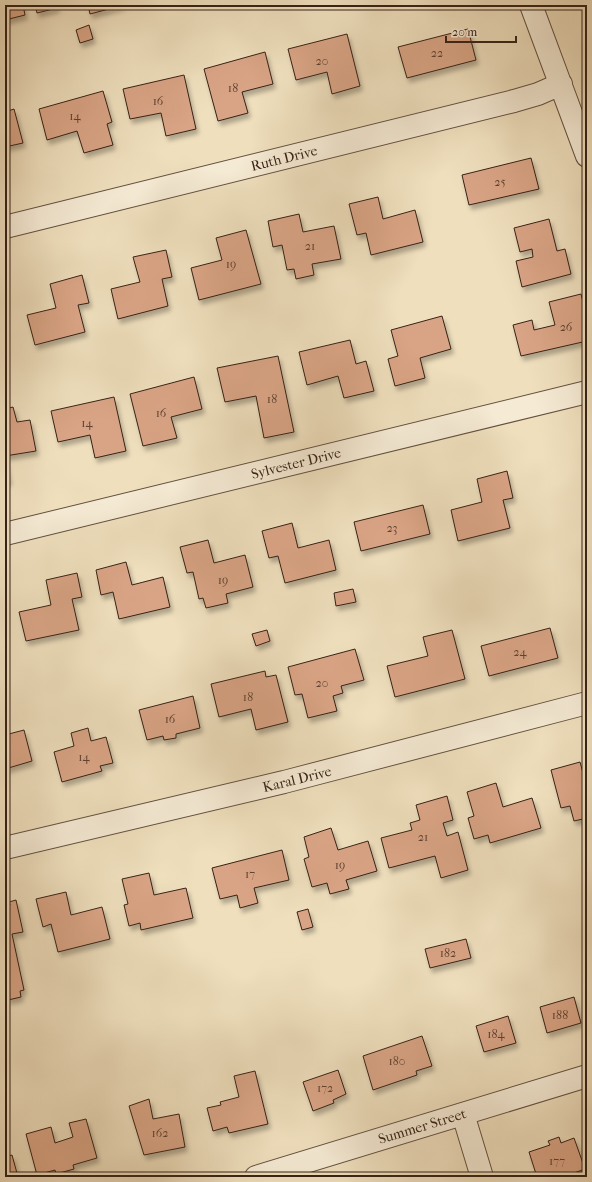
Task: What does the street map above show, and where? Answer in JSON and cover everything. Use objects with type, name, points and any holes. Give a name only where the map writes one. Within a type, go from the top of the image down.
[{"type":"street","points":[[531,5],[586,153]]},
{"type":"street","name":"Ruth Drive","points":[[5,227],[514,101],[538,94],[560,84]]},
{"type":"street","name":"Sylvester Drive","points":[[5,534],[587,392]]},
{"type":"street","name":"Karal Drive","points":[[5,848],[284,782],[587,703]]},
{"type":"street","name":"Summer Street","points":[[256,1177],[587,1076]]},
{"type":"street","points":[[463,1114],[482,1177]]},
{"type":"building","points":[[5,5],[23,5],[25,15],[5,20]]},
{"type":"building","points":[[35,5],[57,5],[57,8],[37,13]]},
{"type":"building","points":[[88,5],[124,5],[90,14]]},
{"type":"building","points":[[89,25],[93,39],[80,43],[76,30]]},
{"type":"building","points":[[468,29],[476,60],[407,78],[398,47]]},
{"type":"building","points":[[347,34],[360,86],[332,94],[327,72],[296,80],[288,49]]},
{"type":"building","points":[[265,52],[273,84],[242,92],[248,113],[218,121],[204,69]]},
{"type":"building","points":[[184,75],[196,129],[166,136],[161,113],[130,119],[123,89]]},
{"type":"building","points":[[103,91],[112,122],[107,124],[113,145],[84,153],[77,131],[47,140],[39,109]]},
{"type":"building","points":[[14,109],[23,143],[5,147],[5,112]]},
{"type":"building","points":[[531,158],[539,189],[469,205],[462,175]]},
{"type":"building","points":[[378,197],[383,219],[415,210],[423,242],[371,255],[366,233],[357,235],[349,204]]},
{"type":"building","points":[[299,214],[303,232],[334,226],[341,259],[312,264],[314,275],[296,279],[294,269],[287,270],[282,245],[273,247],[268,221]]},
{"type":"building","points":[[549,219],[557,251],[565,249],[571,274],[522,287],[516,261],[533,257],[532,249],[520,252],[514,228]]},
{"type":"building","points":[[246,230],[261,284],[199,300],[191,268],[222,260],[216,238]]},
{"type":"building","points":[[166,250],[172,277],[162,279],[168,306],[118,319],[111,289],[140,282],[133,257]]},
{"type":"building","points":[[82,275],[89,303],[78,305],[85,332],[35,345],[27,315],[56,308],[50,284]]},
{"type":"building","points":[[581,294],[587,318],[587,341],[521,356],[513,325],[532,320],[534,330],[555,325],[549,302]]},
{"type":"building","points":[[442,316],[451,349],[420,358],[425,378],[395,386],[388,359],[398,356],[391,330]]},
{"type":"building","points":[[350,340],[356,364],[366,361],[374,391],[344,398],[338,376],[307,385],[299,352]]},
{"type":"building","points":[[278,356],[294,432],[264,438],[256,396],[225,402],[217,368]]},
{"type":"building","points":[[194,377],[202,409],[171,417],[177,438],[143,446],[130,394]]},
{"type":"building","points":[[114,397],[126,451],[95,458],[90,435],[58,442],[51,411]]},
{"type":"building","points":[[13,407],[17,422],[30,420],[36,451],[5,456],[5,409]]},
{"type":"building","points":[[5,461],[9,481],[5,482]]},
{"type":"building","points":[[507,471],[513,498],[503,500],[510,528],[458,541],[451,510],[482,502],[477,479]]},
{"type":"building","points":[[423,505],[430,534],[361,551],[354,522]]},
{"type":"building","points":[[292,523],[298,548],[329,540],[336,570],[285,583],[278,556],[269,558],[262,531]]},
{"type":"building","points":[[208,540],[214,563],[245,555],[253,587],[226,594],[228,603],[206,608],[203,598],[199,599],[193,572],[187,573],[180,547]]},
{"type":"building","points":[[126,562],[132,585],[163,577],[170,607],[119,619],[113,592],[101,595],[96,570]]},
{"type":"building","points":[[77,573],[82,597],[72,599],[79,630],[26,641],[19,612],[51,605],[46,580]]},
{"type":"building","points":[[353,589],[356,602],[336,606],[334,593]]},
{"type":"building","points":[[550,628],[558,658],[489,676],[481,646]]},
{"type":"building","points":[[267,630],[270,641],[256,646],[252,634]]},
{"type":"building","points":[[452,630],[465,679],[395,697],[387,666],[428,656],[423,637]]},
{"type":"building","points":[[355,649],[364,680],[341,686],[343,693],[333,696],[337,711],[308,718],[302,694],[295,695],[288,667]]},
{"type":"building","points":[[265,671],[266,677],[276,675],[288,722],[256,730],[251,709],[219,717],[211,684]]},
{"type":"building","points":[[193,696],[200,728],[176,734],[176,738],[164,740],[163,736],[147,740],[139,710]]},
{"type":"building","points":[[88,728],[91,741],[106,737],[113,763],[100,766],[102,771],[62,782],[54,752],[74,746],[71,733]]},
{"type":"building","points":[[24,730],[32,761],[5,769],[5,735]]},
{"type":"building","points":[[580,762],[587,784],[587,818],[574,821],[570,806],[561,808],[551,770]]},
{"type":"building","points":[[496,783],[503,807],[532,798],[541,828],[490,843],[488,835],[474,839],[468,818],[474,816],[467,792]]},
{"type":"building","points":[[447,796],[453,820],[443,823],[447,836],[458,832],[468,870],[441,878],[435,856],[389,868],[381,838],[412,830],[410,823],[420,820],[416,805]]},
{"type":"building","points":[[331,828],[338,850],[368,841],[377,871],[346,880],[349,889],[330,894],[327,883],[312,887],[304,859],[309,857],[304,837]]},
{"type":"building","points":[[282,850],[289,880],[254,888],[258,903],[240,908],[237,895],[220,899],[212,868]]},
{"type":"building","points":[[149,873],[154,895],[186,888],[193,918],[141,930],[140,923],[129,926],[124,905],[128,904],[122,879]]},
{"type":"building","points":[[66,892],[71,915],[102,907],[110,939],[58,952],[51,924],[43,927],[36,899]]},
{"type":"building","points":[[16,900],[23,932],[12,934],[24,990],[20,991],[21,997],[8,1000],[5,994],[5,906],[10,905],[9,902]]},
{"type":"building","points":[[308,909],[313,927],[302,930],[297,912]]},
{"type":"building","points":[[466,939],[471,958],[430,968],[425,949]]},
{"type":"building","points":[[574,997],[581,1023],[547,1033],[540,1007]]},
{"type":"building","points":[[508,1016],[516,1043],[484,1052],[476,1026]]},
{"type":"building","points":[[422,1036],[432,1066],[416,1071],[417,1075],[373,1090],[363,1056]]},
{"type":"building","points":[[338,1070],[346,1094],[333,1100],[334,1103],[313,1111],[303,1082]]},
{"type":"building","points":[[255,1071],[268,1124],[229,1133],[227,1127],[213,1131],[207,1108],[221,1105],[220,1102],[239,1097],[234,1076]]},
{"type":"building","points":[[149,1099],[153,1119],[179,1114],[185,1147],[144,1155],[129,1106]]},
{"type":"building","points":[[86,1119],[97,1158],[73,1165],[74,1169],[56,1174],[55,1170],[37,1175],[26,1134],[51,1127],[55,1143],[73,1137],[69,1123]]},
{"type":"building","points":[[559,1137],[561,1143],[574,1138],[585,1169],[563,1177],[537,1177],[529,1152],[550,1145],[548,1141]]},
{"type":"building","points":[[12,1155],[18,1177],[5,1177],[5,1157]]}]
